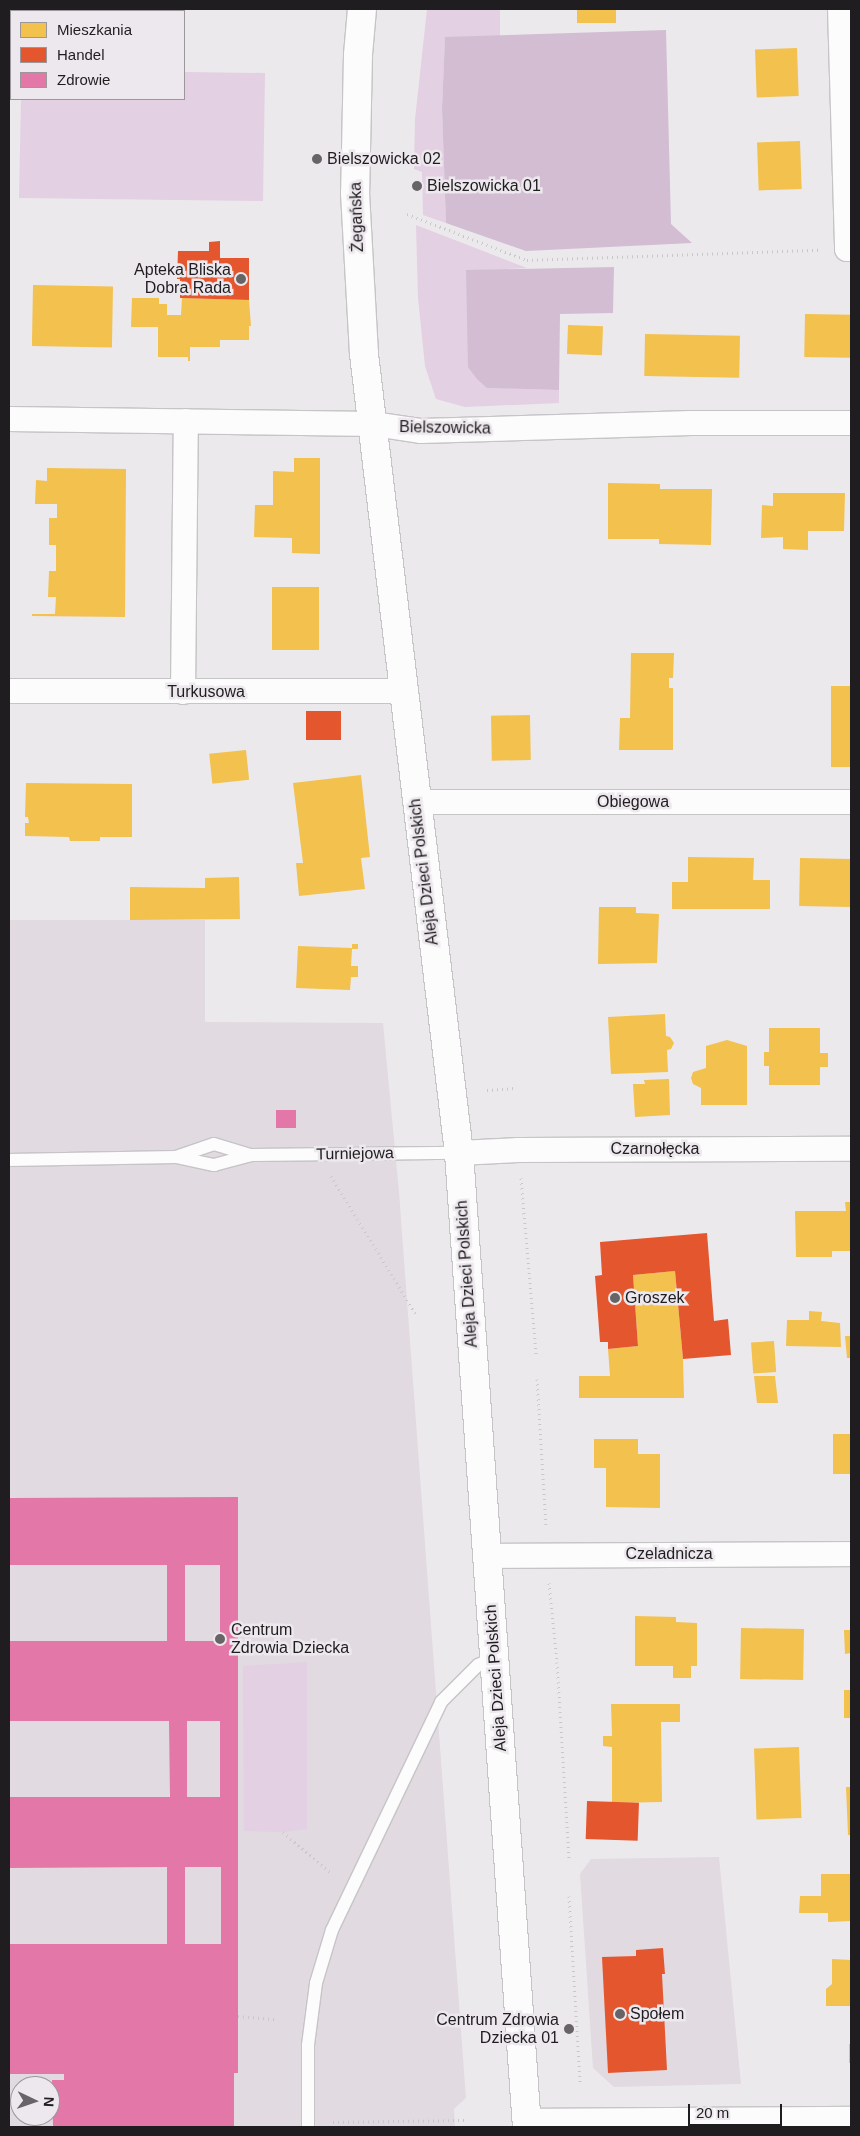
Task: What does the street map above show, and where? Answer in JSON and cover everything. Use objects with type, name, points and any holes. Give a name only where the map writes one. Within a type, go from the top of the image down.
[{"type":"street","name":"Żegańska","points":[[362,9],[358,55],[355,192],[364,354],[374,424]]},
{"type":"street","points":[[840,9],[849,249]]},
{"type":"street","name":"Bielszowicka","points":[[9,419],[374,424],[421,431],[691,423],[851,422]]},
{"type":"street","points":[[183,692],[186,421]]},
{"type":"street","name":"Aleja Dzieci Polskich","points":[[374,424],[403,691],[459,1153],[527,2124]]},
{"type":"street","name":"Turkusowa","points":[[9,692],[403,691]]},
{"type":"street","name":"Obiegowa","points":[[416,802],[851,802]]},
{"type":"street","name":"Czarnołęcka","points":[[459,1153],[529,1150],[851,1149]]},
{"type":"street","name":"Czeladnicza","points":[[487,1556],[851,1554]]},
{"type":"street","points":[[527,2124],[851,2119]]},
{"type":"lane","name":"Turniejowa","points":[[176,1157],[214,1144],[252,1155]]},
{"type":"lane","name":"Turniejowa","points":[[9,1160],[176,1157],[214,1165],[252,1155],[459,1153]]},
{"type":"lane","points":[[308,2127],[308,2045],[316,1983],[332,1930],[441,1702],[478,1665],[494,1658]]},
{"type":"path","points":[[407,214],[527,260],[849,249]]},
{"type":"path","points":[[487,1090],[514,1088]]},
{"type":"path","points":[[318,1154],[415,1313]]},
{"type":"path","points":[[521,1176],[536,1354]]},
{"type":"path","points":[[538,1379],[546,1527]]},
{"type":"path","points":[[548,1578],[557,1662],[569,1861]]},
{"type":"path","points":[[283,1832],[332,1874]]},
{"type":"path","points":[[569,1896],[580,2082]]},
{"type":"path","points":[[238,2016],[275,2019]]},
{"type":"path","points":[[333,2122],[464,2120]]},
{"type":"shaded area","points":[[427,9],[500,9],[500,36],[445,38],[442,109],[446,223],[423,215],[422,172],[414,169],[415,119]]},
{"type":"shaded area","points":[[666,30],[671,224],[692,243],[526,251],[446,223],[442,109],[445,37]]},
{"type":"shaded area","points":[[185,72],[265,73],[263,201],[19,198],[21,100],[185,100]]},
{"type":"shaded area","points":[[416,225],[527,268],[466,271],[487,388],[559,390],[559,403],[465,407],[436,399],[425,366],[418,298]]},
{"type":"shaded area","points":[[614,267],[613,313],[560,314],[559,390],[487,388],[468,367],[466,270]]},
{"type":"shaded area","name":"Centrum Zdrowia Dziecka","points":[[9,920],[205,920],[205,1022],[383,1023],[399,1192],[466,2098],[454,2109],[455,2127],[9,2127]]},
{"type":"shaded area","points":[[307,1662],[307,1829],[283,1832],[244,1831],[243,1666]]},
{"type":"shaded area","points":[[719,1857],[741,2084],[614,2087],[593,2068],[580,1874],[591,1859]]},
{"type":"building: Mieszkania","points":[[577,9],[616,9],[616,23],[577,23]]},
{"type":"building: Mieszkania","points":[[797,48],[799,96],[757,97],[755,49]]},
{"type":"building: Mieszkania","points":[[800,141],[802,189],[759,190],[757,143]]},
{"type":"building: Mieszkania","points":[[33,285],[113,286],[112,347],[32,346]]},
{"type":"building: Mieszkania","points":[[132,298],[159,298],[159,304],[167,304],[167,315],[181,315],[182,298],[249,300],[251,326],[249,326],[249,340],[220,340],[220,347],[190,347],[190,361],[188,361],[188,357],[158,357],[158,327],[131,327]]},
{"type":"building: Mieszkania","points":[[805,314],[851,315],[850,358],[804,357]]},
{"type":"building: Mieszkania","points":[[568,325],[603,326],[602,355],[567,354]]},
{"type":"building: Mieszkania","points":[[645,334],[740,336],[739,378],[644,376]]},
{"type":"building: Mieszkania","points":[[294,458],[320,458],[320,554],[292,553],[292,538],[254,537],[255,505],[273,505],[273,471],[294,472]]},
{"type":"building: Mieszkania","points":[[47,468],[126,469],[125,617],[32,616],[32,614],[55,614],[56,597],[48,597],[49,571],[56,571],[56,545],[49,545],[49,518],[57,518],[57,504],[35,504],[36,480],[47,481]]},
{"type":"building: Mieszkania","points":[[608,483],[660,484],[660,489],[712,489],[711,545],[659,544],[659,539],[608,539]]},
{"type":"building: Mieszkania","points":[[773,493],[845,493],[844,531],[808,531],[808,550],[783,549],[783,537],[761,538],[762,505],[773,506]]},
{"type":"building: Mieszkania","points":[[272,587],[319,587],[319,650],[272,650]]},
{"type":"building: Mieszkania","points":[[631,653],[674,653],[673,678],[669,678],[669,688],[673,688],[673,750],[619,750],[620,718],[630,718]]},
{"type":"building: Mieszkania","points":[[831,686],[851,686],[851,767],[831,767]]},
{"type":"building: Mieszkania","points":[[530,715],[531,760],[492,761],[491,716]]},
{"type":"building: Mieszkania","points":[[246,750],[249,780],[212,784],[209,754]]},
{"type":"building: Mieszkania","points":[[361,775],[370,857],[361,858],[365,889],[299,896],[296,863],[303,863],[293,783]]},
{"type":"building: Mieszkania","points":[[26,783],[132,784],[132,837],[100,837],[100,841],[70,841],[69,837],[25,836],[25,823],[29,823],[28,817],[25,817]]},
{"type":"building: Mieszkania","points":[[688,857],[754,858],[753,880],[770,880],[770,909],[672,909],[672,882],[688,882]]},
{"type":"building: Mieszkania","points":[[800,858],[851,859],[850,907],[799,906]]},
{"type":"building: Mieszkania","points":[[239,877],[240,919],[130,920],[130,887],[205,888],[205,878]]},
{"type":"building: Mieszkania","points":[[599,907],[636,907],[636,913],[659,914],[657,963],[598,964]]},
{"type":"building: Mieszkania","points":[[352,944],[358,944],[358,949],[352,949],[351,966],[358,966],[358,977],[351,977],[350,990],[296,988],[298,946],[352,948]]},
{"type":"building: Mieszkania","points":[[665,1014],[666,1036],[670,1037],[674,1043],[671,1049],[667,1050],[668,1072],[611,1074],[608,1017]]},
{"type":"building: Mieszkania","points":[[769,1028],[820,1028],[820,1053],[828,1053],[828,1067],[820,1067],[820,1085],[769,1085],[769,1066],[764,1066],[764,1052],[769,1052]]},
{"type":"building: Mieszkania","points":[[727,1040],[747,1046],[747,1105],[701,1105],[701,1088],[693,1084],[691,1078],[693,1072],[706,1068],[706,1046]]},
{"type":"building: Mieszkania","points":[[669,1079],[670,1115],[635,1117],[633,1084],[645,1084],[644,1080]]},
{"type":"building: Mieszkania","points":[[845,1202],[851,1202],[851,1251],[832,1251],[832,1257],[796,1257],[795,1211],[846,1211]]},
{"type":"building: Mieszkania","points":[[675,1271],[683,1359],[684,1398],[579,1398],[579,1376],[610,1376],[608,1349],[638,1346],[633,1275]]},
{"type":"building: Mieszkania","points":[[809,1311],[822,1312],[821,1321],[840,1323],[841,1347],[786,1346],[787,1320],[809,1320]]},
{"type":"building: Mieszkania","points":[[845,1336],[851,1336],[851,1358],[847,1358]]},
{"type":"building: Mieszkania","points":[[774,1341],[776,1372],[753,1374],[751,1343]]},
{"type":"building: Mieszkania","points":[[754,1376],[775,1376],[778,1403],[757,1403]]},
{"type":"building: Mieszkania","points":[[833,1434],[851,1434],[851,1474],[833,1474]]},
{"type":"building: Mieszkania","points":[[594,1439],[638,1439],[638,1454],[660,1454],[660,1508],[606,1507],[606,1468],[594,1468]]},
{"type":"building: Mieszkania","points":[[635,1616],[676,1617],[676,1622],[697,1623],[697,1666],[691,1666],[691,1678],[673,1678],[673,1666],[635,1666]]},
{"type":"building: Mieszkania","points":[[741,1628],[804,1629],[803,1680],[740,1679]]},
{"type":"building: Mieszkania","points":[[844,1630],[851,1630],[851,1653],[845,1654]]},
{"type":"building: Mieszkania","points":[[844,1690],[851,1690],[851,1718],[844,1718]]},
{"type":"building: Mieszkania","points":[[611,1704],[680,1704],[680,1722],[661,1722],[662,1802],[612,1803],[612,1747],[603,1746],[603,1736],[612,1736]]},
{"type":"building: Mieszkania","points":[[799,1747],[801,1818],[757,1820],[754,1749]]},
{"type":"building: Mieszkania","points":[[846,1787],[851,1787],[851,1835],[848,1835]]},
{"type":"building: Mieszkania","points":[[821,1874],[851,1874],[851,1921],[828,1922],[828,1913],[799,1913],[800,1896],[821,1896]]},
{"type":"building: Mieszkania","points":[[832,1959],[851,1960],[851,2006],[826,2006],[826,1989],[832,1984]]},
{"type":"building: Mieszkania","points":[[849,2044],[851,2044],[851,2063],[849,2063]]},
{"type":"building: Handel","points":[[35,9],[115,9],[115,10]]},
{"type":"building: Handel","points":[[220,241],[220,258],[249,258],[249,300],[180,298],[180,279],[177,279],[178,251],[209,251],[209,242]]},
{"type":"building: Handel","points":[[306,711],[341,711],[341,740],[306,740]]},
{"type":"building: Handel","name":"Groszek","points":[[707,1233],[714,1321],[728,1319],[731,1355],[683,1359],[675,1271],[633,1275],[638,1346],[608,1349],[608,1342],[600,1342],[595,1276],[602,1275],[600,1242]]},
{"type":"building: Handel","points":[[587,1801],[639,1803],[638,1841],[586,1839]]},
{"type":"building: Handel","points":[[663,1948],[665,1974],[662,1974],[667,2070],[608,2073],[602,1957],[636,1956],[636,1950]]},
{"type":"building: Zdrowie","points":[[276,1110],[296,1110],[296,1128],[276,1128]]},
{"type":"building: Zdrowie","points":[[238,1497],[238,2073],[234,2073],[234,2127],[53,2127],[60,2126],[60,2080],[64,2080],[64,2074],[9,2074],[9,1944],[167,1944],[167,1867],[9,1868],[9,1797],[170,1797],[169,1721],[9,1721],[9,1641],[167,1641],[167,1565],[9,1565],[9,1498]],"holes":[[[185,1565],[220,1565],[220,1641],[185,1641]],[[187,1721],[220,1721],[220,1797],[187,1797]],[[185,1867],[221,1867],[221,1944],[185,1944]]]},
{"type":"place","name":"Bielszowicka 02","points":[[317,159]]},
{"type":"place","name":"Bielszowicka 01","points":[[417,186]]},
{"type":"place","name":"Apteka Bliska Dobra Rada","points":[[241,279]]},
{"type":"place","name":"Groszek","points":[[615,1298]]},
{"type":"place","name":"Centrum Zdrowia Dziecka","points":[[220,1639]]},
{"type":"place","name":"Społem","points":[[620,2014]]},
{"type":"place","name":"Centrum Zdrowia Dziecka 01","points":[[569,2029]]}]
